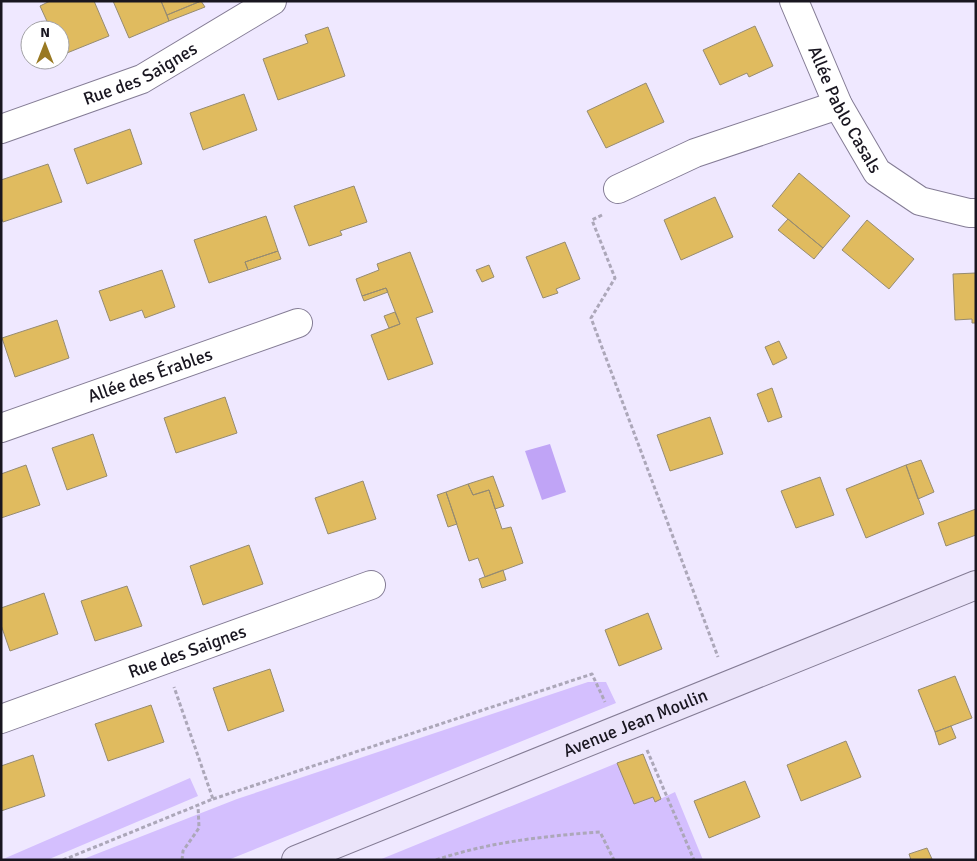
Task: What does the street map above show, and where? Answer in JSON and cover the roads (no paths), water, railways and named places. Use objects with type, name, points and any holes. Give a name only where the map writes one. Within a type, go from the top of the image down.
[{"type":"main road","name":"Avenue Jean Moulin","points":[[296,860],[976,585]]},
{"type":"street","name":"Rue des Saignes","points":[[1,130],[142,78],[272,1]]},
{"type":"street","name":"Allée Pablo Casals","points":[[794,1],[838,105],[877,172],[920,201],[976,213]]},
{"type":"street","points":[[618,190],[695,153],[838,105]]},
{"type":"street","name":"Allée des Érables","points":[[1,428],[298,323]]},
{"type":"street","name":"Rue des Saignes","points":[[1,719],[372,586]]}]
